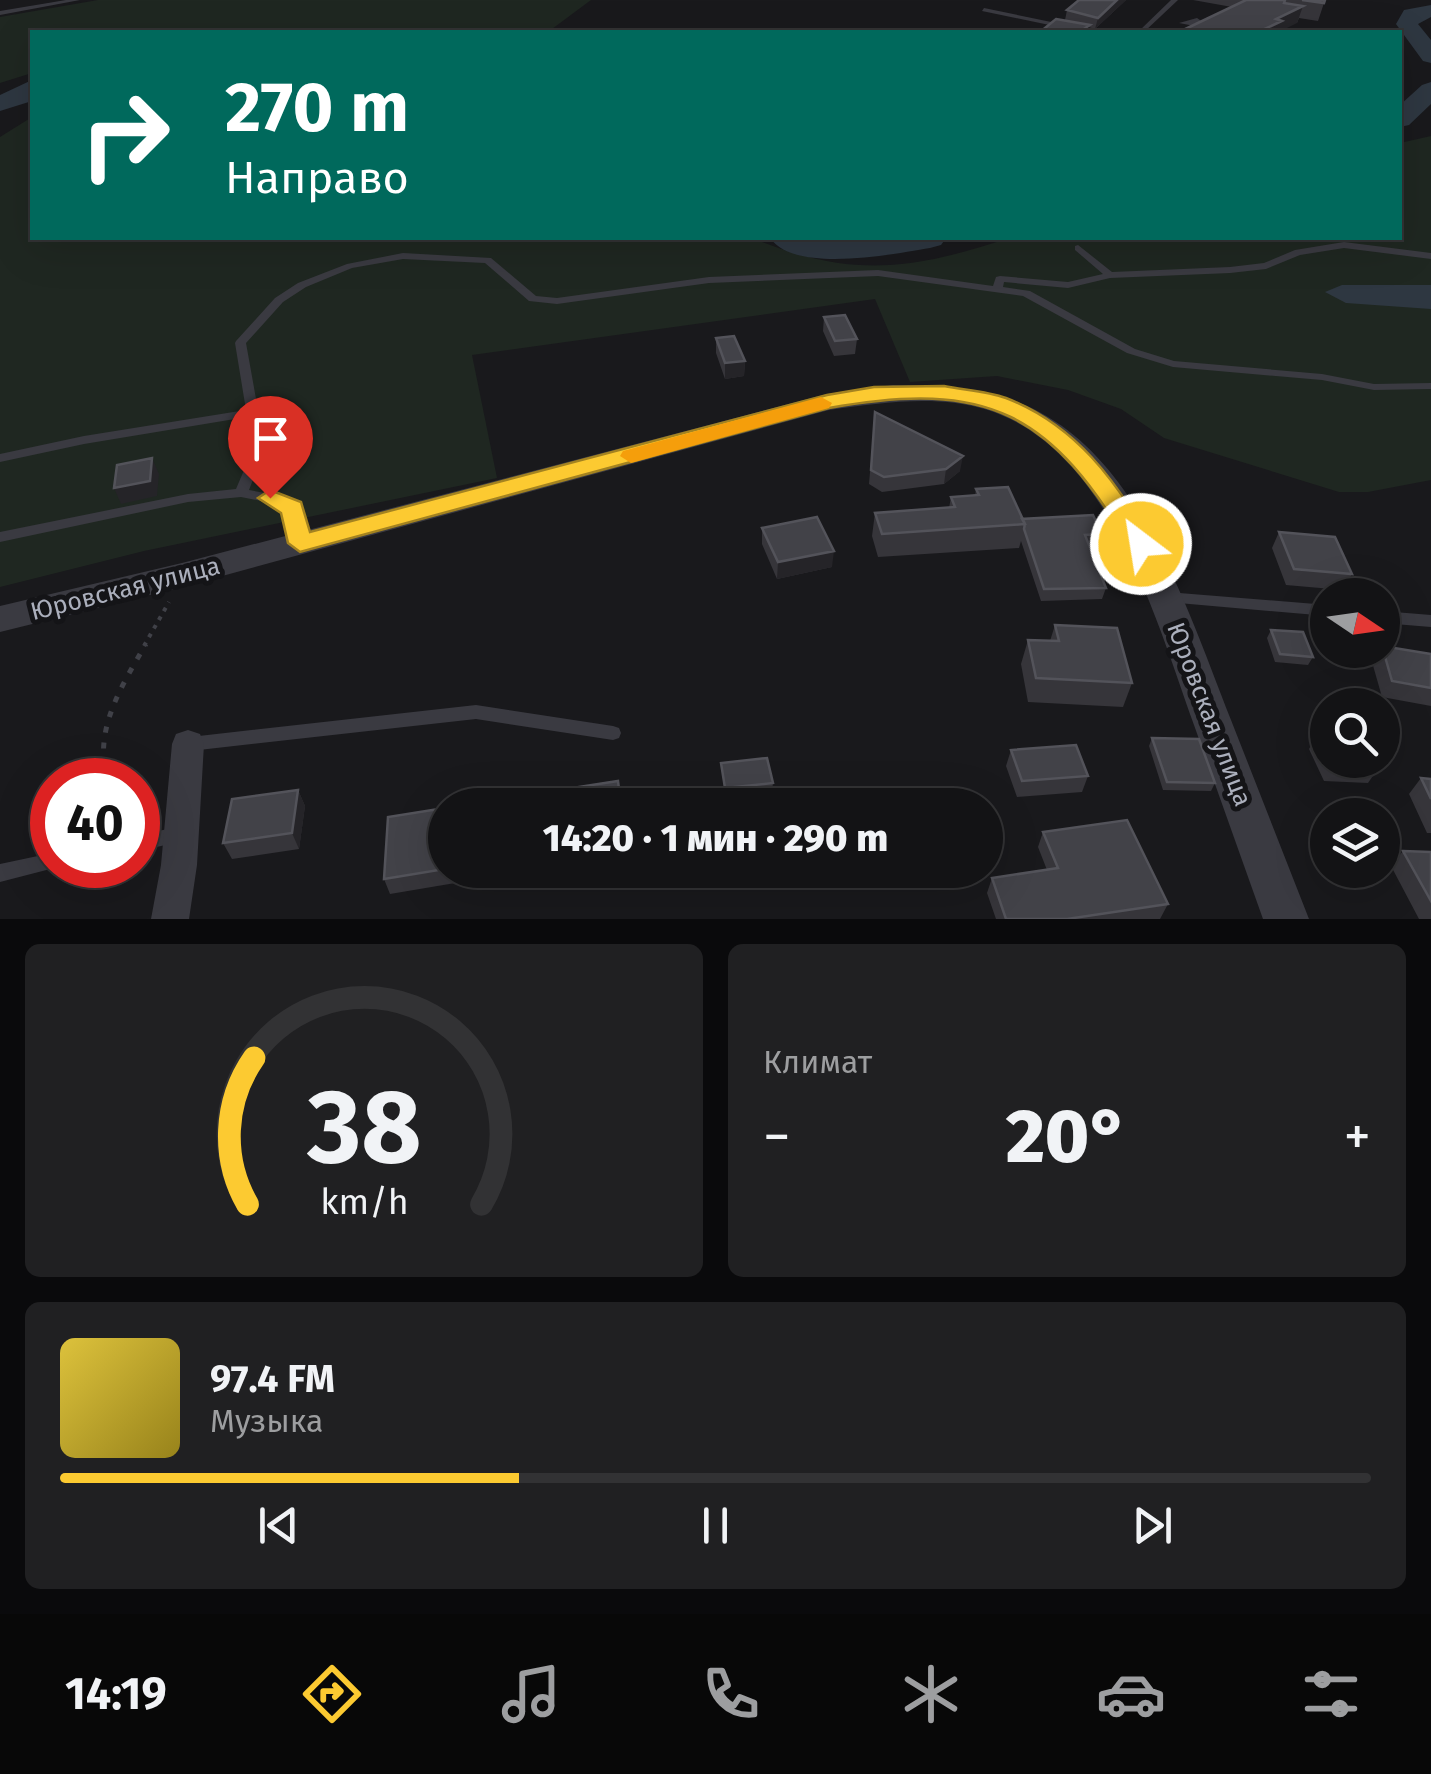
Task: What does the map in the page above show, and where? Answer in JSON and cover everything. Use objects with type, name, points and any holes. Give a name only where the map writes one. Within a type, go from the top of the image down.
[{"type":"street","name":"Юровская улица","points":[[0,618],[182,575],[827,402],[874,393],[944,392],[997,402],[1050,427],[1110,492],[1165,596],[1286,919]]},
{"type":"street","points":[[170,919],[188,744]]},
{"type":"lane","points":[[0,13],[78,0]]},
{"type":"lane","points":[[1143,30],[1175,0]]},
{"type":"lane","points":[[984,10],[1080,30]]},
{"type":"lane","points":[[1158,15],[1183,21],[1188,27],[1208,28]]},
{"type":"lane","points":[[1203,30],[1221,22]]},
{"type":"lane","points":[[998,288],[1000,278],[1068,285],[1110,275],[1266,266],[1298,252],[1344,245],[1431,256]]},
{"type":"lane","points":[[1078,248],[1110,275]]},
{"type":"lane","points":[[240,493],[260,449],[240,343],[279,300],[302,285],[376,260],[429,256],[488,260],[533,299],[556,301],[692,282],[878,273],[1026,293],[1131,351],[1173,364],[1209,370],[1322,376],[1374,387],[1431,386]]},
{"type":"lane","points":[[0,458],[84,440],[252,414]]},
{"type":"lane","points":[[0,538],[188,498],[240,493],[270,498],[292,508],[300,543]]},
{"type":"lane","points":[[1165,596],[1310,609]]},
{"type":"lane","points":[[1400,618],[1431,621]]},
{"type":"lane","points":[[188,744],[476,712],[612,733]]},
{"type":"lane","points":[[160,838],[181,834]]},
{"type":"lane","points":[[0,873],[30,866]]},
{"type":"path","points":[[1284,29],[1291,30]]},
{"type":"path","points":[[103,758],[102,734],[182,575]]},
{"type":"shaded area","points":[[98,0],[591,0],[551,30],[30,30],[30,74],[0,83],[0,17]]},
{"type":"shaded area","points":[[30,118],[30,240],[757,240],[819,260],[880,265],[941,258],[1003,240],[1402,240],[1402,143],[1431,136],[1431,480],[1368,492],[1339,492],[1164,438],[1121,409],[1068,390],[997,376],[910,382],[875,299],[472,355],[497,478],[144,551],[0,587],[0,137]]},
{"type":"shaded area","points":[[1342,285],[1431,285],[1431,309],[1346,303],[1325,292]]},
{"type":"building","points":[[1079,0],[1117,0],[1098,18],[1067,10]]},
{"type":"building","points":[[1246,0],[1285,0],[1284,3],[1303,6],[1262,30],[1183,30]]},
{"type":"building","points":[[1056,19],[1090,25],[1082,30],[1042,30]]},
{"type":"building","points":[[845,315],[857,339],[835,341],[824,317]]},
{"type":"building","points":[[734,336],[745,361],[725,363],[716,338]]},
{"type":"building","points":[[875,412],[963,456],[946,469],[884,477],[871,470]]},
{"type":"building","points":[[152,458],[150,481],[114,488],[117,465]]},
{"type":"building","points":[[1008,487],[1025,524],[882,534],[875,513],[955,507],[951,497],[979,495],[976,489]]},
{"type":"building","points":[[1093,515],[1102,534],[1085,535],[1106,588],[1044,589],[1022,519]]},
{"type":"building","points":[[817,517],[834,551],[778,562],[762,528]]},
{"type":"building","points":[[1279,532],[1335,537],[1352,574],[1294,569]]},
{"type":"building","points":[[1055,625],[1117,628],[1132,683],[1036,678],[1028,640],[1059,641]]},
{"type":"building","points":[[1271,630],[1303,632],[1310,657],[1280,654]]},
{"type":"building","points":[[1400,649],[1431,654],[1431,688],[1392,681],[1388,668],[1400,668]]},
{"type":"building","points":[[1152,738],[1199,739],[1215,783],[1167,782]]},
{"type":"building","points":[[1076,745],[1088,776],[1022,781],[1011,750]]},
{"type":"building","points":[[767,758],[773,783],[725,788],[721,763]]},
{"type":"building","points":[[1421,778],[1431,779],[1431,799]]},
{"type":"building","points":[[618,781],[619,788],[572,788]]},
{"type":"building","points":[[298,790],[292,833],[223,843],[232,799]]},
{"type":"building","points":[[428,811],[428,872],[384,879],[388,817]]},
{"type":"building","points":[[1127,820],[1168,904],[1067,919],[1006,919],[995,888],[1003,888],[1003,876],[1058,868],[1043,832]]},
{"type":"building","points":[[1403,851],[1431,852],[1431,901]]},
{"type":"waterway","points":[[1431,11],[1412,15],[1407,24],[1431,56]]},
{"type":"waterway","points":[[0,103],[19,99],[30,90]]},
{"type":"waterway","points":[[1402,117],[1431,90]]},
{"type":"waterway","points":[[792,240],[839,249],[918,240]]},
{"type":"slow traffic","points":[[631,456],[821,403]]},
{"type":"route","points":[[270,498],[292,508],[300,543],[827,402],[874,393],[944,392],[997,402],[1050,427],[1110,492],[1141,544]]}]
